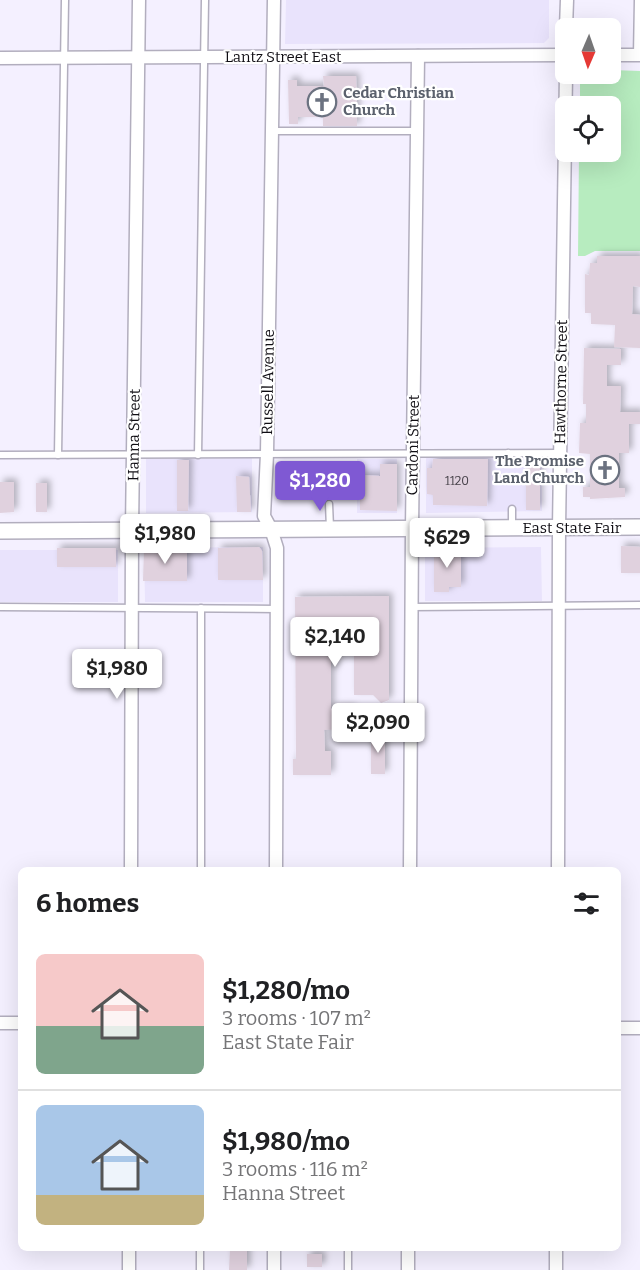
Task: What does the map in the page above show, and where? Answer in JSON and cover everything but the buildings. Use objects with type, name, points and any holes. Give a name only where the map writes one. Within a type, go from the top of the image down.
[{"type":"street","name":"Hanna Street","points":[[131,867],[132,530],[139,0]]},
{"type":"street","name":"Russell Avenue","points":[[274,0],[264,516],[277,548],[276,867]]},
{"type":"street","points":[[566,18],[567,0]]},
{"type":"street","name":"Lantz Street East","points":[[0,58],[555,55]]},
{"type":"street","points":[[621,55],[639,55]]},
{"type":"street","name":"Cardoni Street","points":[[410,867],[418,56]]},
{"type":"street","name":"Hawthorne Street","points":[[558,867],[559,528],[566,84]]},
{"type":"street","name":"East State Fair","points":[[0,531],[640,527]]},
{"type":"street","points":[[0,1023],[18,1023]]},
{"type":"street","points":[[621,1028],[640,1028]]},
{"type":"street","points":[[129,1251],[129,1270]]},
{"type":"street","points":[[274,1251],[274,1270]]},
{"type":"street","points":[[408,1251],[408,1270]]},
{"type":"street","points":[[556,1251],[556,1270]]},
{"type":"lane","points":[[58,455],[65,0]]},
{"type":"lane","points":[[198,455],[204,0]]},
{"type":"lane","points":[[638,0],[639,55]]},
{"type":"lane","points":[[272,131],[417,131]]},
{"type":"lane","points":[[508,453],[513,463]]},
{"type":"lane","points":[[0,455],[560,453]]},
{"type":"lane","points":[[329,504],[330,529]]},
{"type":"lane","points":[[512,509],[512,528]]},
{"type":"lane","points":[[411,607],[640,605]]},
{"type":"lane","points":[[0,606],[277,609]]},
{"type":"lane","points":[[201,608],[201,867]]},
{"type":"lane","points":[[200,1251],[200,1270]]},
{"type":"lane","points":[[348,1251],[348,1270]]},
{"type":"shaded area","points":[[286,0],[549,0],[549,38],[544,43],[285,44]]},
{"type":"shaded area","points":[[426,457],[542,457],[542,511],[426,513]]},
{"type":"shaded area","points":[[252,458],[252,512],[146,513],[146,459]]},
{"type":"shaded area","points":[[357,459],[397,459],[397,513],[357,513]]},
{"type":"shaded area","points":[[263,547],[263,602],[145,602],[144,548]]},
{"type":"shaded area","points":[[541,547],[542,601],[425,601],[425,548]]},
{"type":"shaded area","points":[[0,550],[118,550],[118,602],[0,602]]},
{"type":"green space","points":[[621,70],[640,71],[640,251],[595,251],[585,256],[578,256],[579,162],[621,162],[621,96],[580,96],[580,84],[621,84]]},
{"type":"place","name":"Cedar Christian Church","points":[[322,102]]},
{"type":"place","name":"The Promise Land Church","points":[[605,470]]}]
